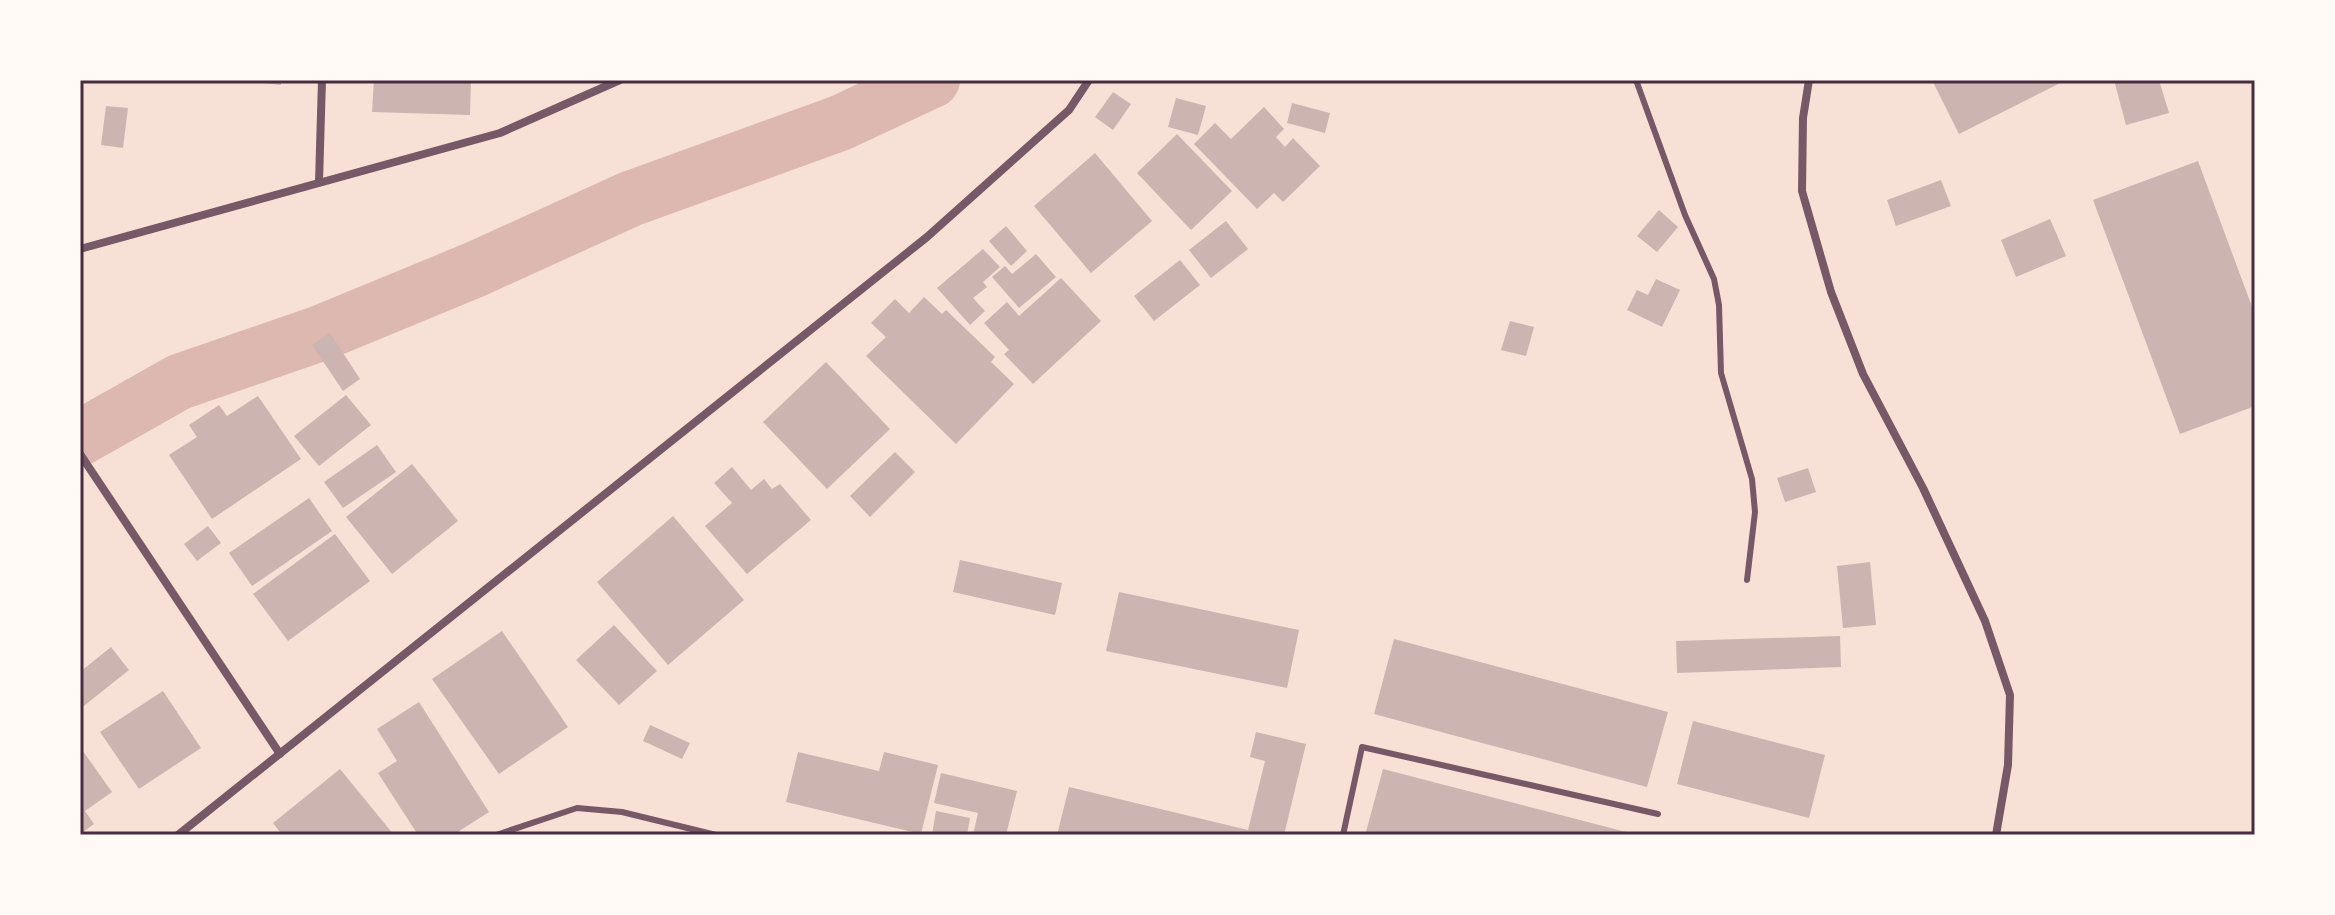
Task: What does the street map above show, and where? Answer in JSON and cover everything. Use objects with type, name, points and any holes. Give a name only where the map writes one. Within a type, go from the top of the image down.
[{"type":"street","points":[[319,182],[322,80]]},
{"type":"street","points":[[80,249],[500,133],[620,80]]},
{"type":"street","points":[[178,835],[927,237],[1069,110],[1089,80]]},
{"type":"street","points":[[1809,80],[1803,118],[1802,191],[1831,292],[1863,374],[1923,488],[1985,621],[2010,695],[2008,765],[1996,835]]},
{"type":"street","points":[[80,454],[280,754]]},
{"type":"lane","points":[[1636,80],[1685,215],[1714,279],[1719,305],[1721,373],[1752,479],[1754,496],[1747,580]]},
{"type":"lane","points":[[1343,835],[1362,747],[1658,814]]},
{"type":"lane","points":[[496,835],[577,808],[622,812],[716,835]]},
{"type":"building","points":[[281,80],[281,85],[255,82]]},
{"type":"building","points":[[374,80],[471,80],[470,115],[372,112]]},
{"type":"building","points":[[1932,80],[2066,80],[1959,134]]},
{"type":"building","points":[[2114,80],[2159,80],[2169,113],[2126,125]]},
{"type":"building","points":[[1113,92],[1131,104],[1113,130],[1095,117]]},
{"type":"building","points":[[1176,98],[1206,106],[1198,135],[1168,127]]},
{"type":"building","points":[[1292,103],[1330,113],[1325,133],[1287,123]]},
{"type":"building","points":[[106,106],[128,108],[123,148],[101,145]]},
{"type":"building","points":[[1264,107],[1284,129],[1276,137],[1285,147],[1293,138],[1320,166],[1283,202],[1274,193],[1257,209],[1194,144],[1215,123],[1231,139]]},
{"type":"building","points":[[1177,134],[1232,191],[1191,230],[1137,173]]},
{"type":"building","points":[[1095,153],[1152,221],[1091,273],[1034,206]]},
{"type":"building","points":[[2198,161],[2255,315],[2255,406],[2180,434],[2093,200]]},
{"type":"building","points":[[1941,180],[1951,206],[1896,226],[1887,200]]},
{"type":"building","points":[[1659,210],[1678,227],[1657,252],[1637,236]]},
{"type":"building","points":[[2050,219],[2066,256],[2016,277],[2001,240]]},
{"type":"building","points":[[1226,221],[1248,249],[1211,278],[1189,250]]},
{"type":"building","points":[[1006,226],[1027,251],[1011,266],[989,241]]},
{"type":"building","points":[[983,249],[1000,267],[983,282],[987,287],[973,298],[985,311],[970,325],[937,288]]},
{"type":"building","points":[[1036,254],[1056,277],[1019,308],[992,277],[1005,266],[1012,274]]},
{"type":"building","points":[[1180,260],[1200,285],[1154,321],[1134,296]]},
{"type":"building","points":[[1061,278],[1101,321],[1033,384],[1004,354],[1009,350],[984,323],[1007,302],[1019,316]]},
{"type":"building","points":[[1656,279],[1680,290],[1662,327],[1627,310],[1637,290],[1648,295]]},
{"type":"building","points":[[924,297],[942,314],[946,310],[995,357],[991,362],[1014,384],[956,444],[866,356],[886,337],[871,323],[895,299],[909,313]]},
{"type":"building","points":[[1510,321],[1534,327],[1526,356],[1501,350]]},
{"type":"building","points":[[330,333],[360,379],[343,391],[312,345]]},
{"type":"building","points":[[826,362],[890,429],[827,489],[763,422]]},
{"type":"building","points":[[346,395],[371,425],[319,466],[294,436]]},
{"type":"building","points":[[258,396],[301,459],[212,519],[169,455],[197,437],[189,425],[219,405],[227,416]]},
{"type":"building","points":[[377,445],[396,472],[343,508],[324,482]]},
{"type":"building","points":[[895,452],[915,472],[870,517],[850,496]]},
{"type":"building","points":[[412,464],[458,521],[392,574],[346,517]]},
{"type":"building","points":[[732,467],[751,490],[764,479],[772,489],[780,484],[811,520],[747,574],[705,526],[732,503],[714,483]]},
{"type":"building","points":[[1808,468],[1816,492],[1785,502],[1777,478]]},
{"type":"building","points":[[309,498],[332,531],[252,586],[229,553]]},
{"type":"building","points":[[673,516],[744,600],[668,665],[597,582]]},
{"type":"building","points":[[208,526],[221,543],[197,561],[184,544]]},
{"type":"building","points":[[335,534],[370,581],[288,641],[253,594]]},
{"type":"building","points":[[960,560],[1062,583],[1055,615],[953,592]]},
{"type":"building","points":[[1870,562],[1876,625],[1843,628],[1837,566]]},
{"type":"building","points":[[1119,592],[1299,630],[1287,688],[1106,651]]},
{"type":"building","points":[[614,625],[657,671],[619,705],[576,660]]},
{"type":"building","points":[[502,631],[568,727],[499,774],[432,679]]},
{"type":"building","points":[[1840,636],[1841,667],[1677,673],[1676,641]]},
{"type":"building","points":[[1394,639],[1668,712],[1647,787],[1374,714]]},
{"type":"building","points":[[111,647],[129,670],[80,709],[80,672]]},
{"type":"building","points":[[163,691],[201,748],[139,789],[100,732]]},
{"type":"building","points":[[419,702],[489,812],[453,835],[418,835],[378,773],[397,761],[377,729]]},
{"type":"building","points":[[1693,721],[1825,755],[1809,818],[1677,784]]},
{"type":"building","points":[[650,725],[690,743],[682,759],[643,741]]},
{"type":"building","points":[[1256,732],[1306,744],[1284,835],[1057,835],[1069,787],[1248,830],[1265,761],[1250,757]]},
{"type":"building","points":[[80,747],[112,792],[85,811],[94,824],[80,834]]},
{"type":"building","points":[[798,752],[879,771],[884,752],[938,765],[921,834],[786,802]]},
{"type":"building","points":[[340,769],[394,835],[282,835],[273,823]]},
{"type":"building","points":[[1383,769],[1634,834],[1378,835],[1366,832]]},
{"type":"building","points":[[941,773],[1017,791],[1006,835],[973,835],[978,813],[934,803]]},
{"type":"building","points":[[936,811],[970,818],[967,835],[932,835]]},
{"type":"waterway","points":[[80,438],[179,382],[321,333],[476,269],[630,199],[840,123],[932,80]]}]
